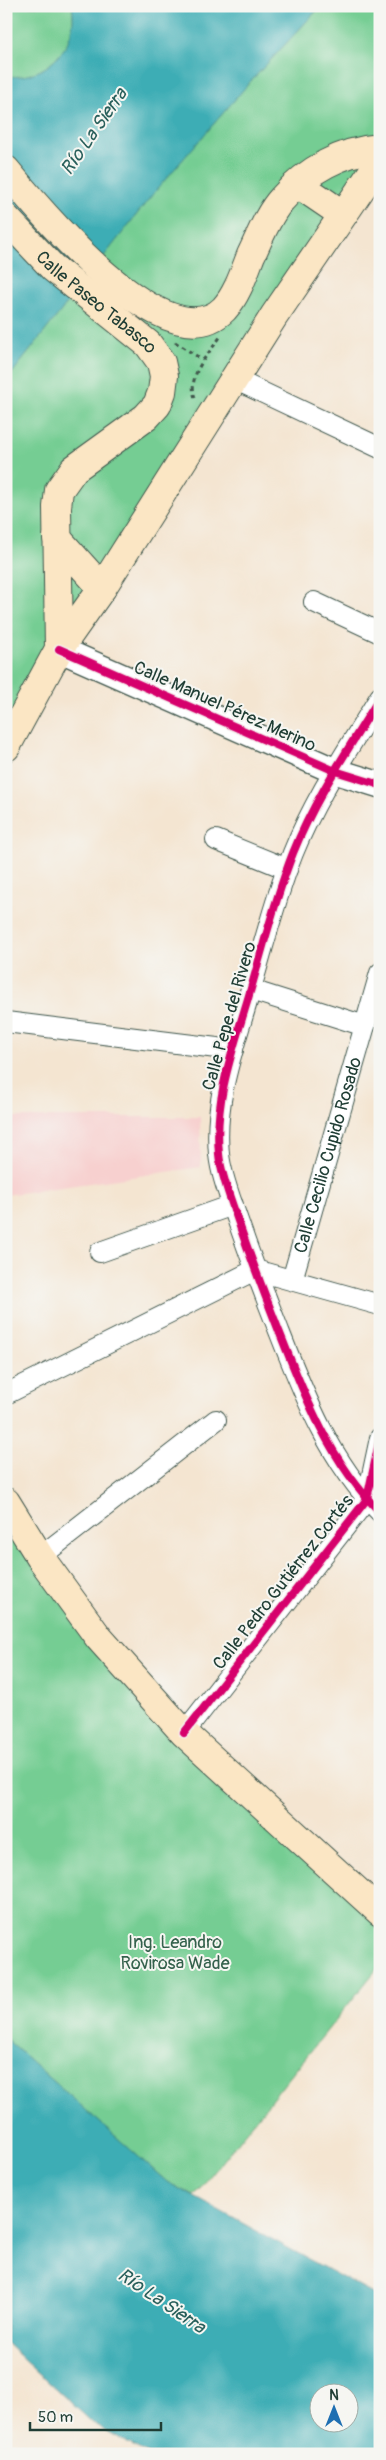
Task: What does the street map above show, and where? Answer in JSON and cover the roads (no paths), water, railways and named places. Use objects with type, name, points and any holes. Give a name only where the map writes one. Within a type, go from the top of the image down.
[{"type":"main road","name":"Calle Paseo Tabasco","points":[[6,170],[47,220],[97,268],[153,309],[169,317],[187,321],[213,317],[222,310],[234,294],[263,230],[281,200],[298,184],[341,156],[360,150],[380,148]]},
{"type":"main road","points":[[6,747],[60,650],[102,588],[234,379],[342,214],[380,161]]},
{"type":"main road","points":[[298,184],[342,214]]},
{"type":"main road","name":"Calle Paseo Tabasco","points":[[6,218],[53,268],[136,333],[156,352],[161,362],[164,376],[162,392],[157,405],[146,417],[81,464],[66,479],[59,490],[57,538],[60,650]]},
{"type":"main road","points":[[57,538],[102,588]]},
{"type":"main road","points":[[6,1502],[40,1557],[99,1638],[184,1733],[380,1912]]},
{"type":"street","points":[[234,379],[380,448]]},
{"type":"street","points":[[314,602],[380,633]]},
{"type":"street","name":"Calle Manuel Pérez Merino","points":[[60,650],[335,771],[380,785]]},
{"type":"street","name":"Calle Pepe del Rivero","points":[[373,1505],[350,1478],[318,1423],[255,1270],[233,1205],[219,1155],[218,1120],[221,1095],[233,1050],[294,850],[335,771],[380,698]]},
{"type":"street","points":[[216,840],[287,869]]},
{"type":"street","name":"Calle Cecilio Cupido Rosado","points":[[292,1280],[380,973]]},
{"type":"street","points":[[251,990],[365,1026]]},
{"type":"street","points":[[6,1022],[233,1050]]},
{"type":"street","points":[[100,1252],[233,1205]]},
{"type":"street","points":[[6,1394],[255,1270],[380,1305]]},
{"type":"street","points":[[40,1557],[216,1420]]},
{"type":"street","name":"Calle Pedro Gutiérrez Cortés","points":[[184,1733],[373,1505],[380,1438]]},
{"type":"water","name":"Río La Sierra","points":[[72,6],[321,6],[250,82],[152,195],[6,381],[6,76],[21,76],[34,73],[47,67],[57,58],[71,34]]},
{"type":"water","name":"Río La Sierra","points":[[6,2039],[167,2182],[380,2298],[380,2454],[148,2454],[95,2425],[6,2343]]},
{"type":"park label","name":"Ing. Leandro Rovirosa Wade","points":[[175,1952]]}]
